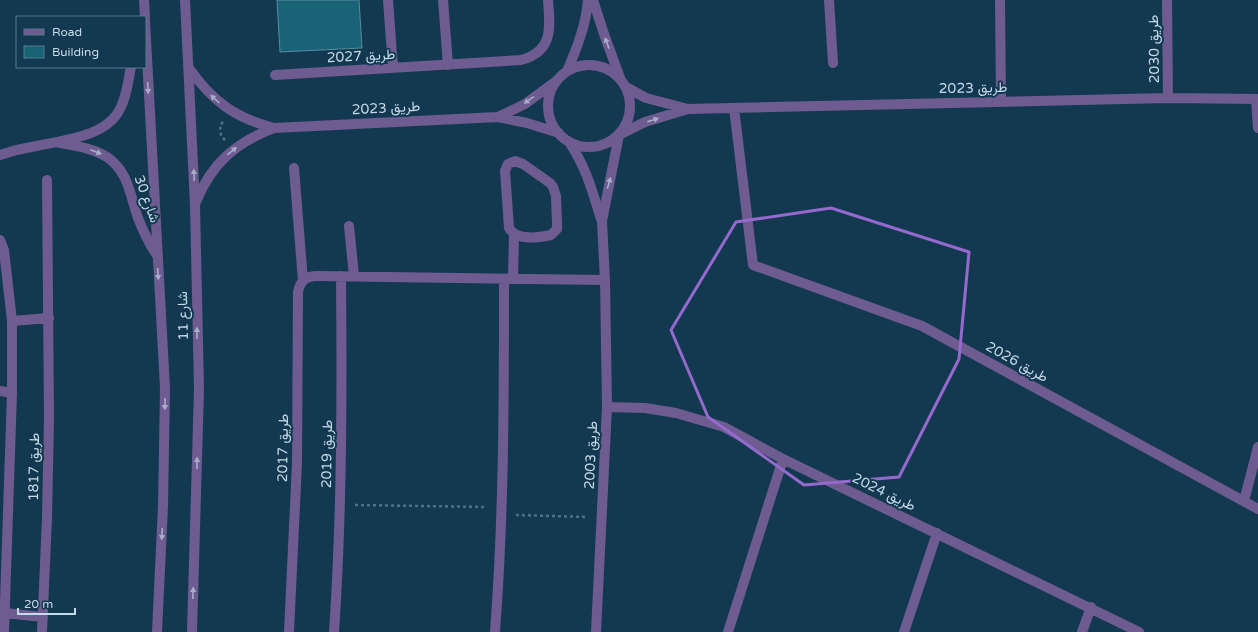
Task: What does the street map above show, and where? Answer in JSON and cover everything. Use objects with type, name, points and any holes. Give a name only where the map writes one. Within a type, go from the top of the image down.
[{"type":"street","points":[[144,0],[145,16]]},
{"type":"street","name":"شارع 11","points":[[184,0],[189,68],[195,205],[198,389],[192,632]]},
{"type":"street","points":[[388,0],[393,68]]},
{"type":"street","points":[[443,0],[448,64]]},
{"type":"street","name":"طريق 2027","points":[[275,75],[521,60],[530,58],[543,47],[547,40],[549,31],[548,0]]},
{"type":"street","points":[[567,71],[583,31],[588,0]]},
{"type":"street","points":[[569,142],[580,146],[591,147],[612,141],[619,135],[626,125],[630,112],[630,100],[604,34],[593,0]]},
{"type":"street","points":[[830,0],[833,63]]},
{"type":"street","points":[[1000,0],[1001,101]]},
{"type":"street","name":"طريق 2030","points":[[1167,0],[1168,98]]},
{"type":"street","name":"شارع 11","points":[[146,50],[165,388],[163,506],[157,632]]},
{"type":"street","points":[[602,221],[581,159],[569,142],[558,133],[551,121],[548,107],[550,93],[557,80],[567,71],[581,66],[595,65],[608,70],[623,84]]},
{"type":"street","name":"شارع 30","points":[[0,154],[58,142],[98,131],[114,118],[120,109],[131,68]]},
{"type":"street","name":"طريق 2023","points":[[189,68],[207,92],[218,102],[231,111],[252,121],[274,128]]},
{"type":"street","name":"طريق 2023","points":[[498,117],[525,104],[557,80]]},
{"type":"street","name":"طريق 2023","points":[[623,84],[646,98],[688,109]]},
{"type":"street","name":"طريق 2023","points":[[619,135],[645,122],[688,109],[1168,98],[1257,99]]},
{"type":"street","points":[[1257,99],[1258,128]]},
{"type":"street","name":"طريق 2026","points":[[734,108],[753,265],[922,326],[1258,509]]},
{"type":"street","name":"طريق 2023","points":[[195,205],[201,189],[221,160],[234,148],[260,133],[274,128],[498,117],[527,123],[558,133]]},
{"type":"street","points":[[602,221],[619,135]]},
{"type":"street","name":"شارع 30","points":[[58,142],[107,157],[123,173],[138,218],[157,257]]},
{"type":"street","points":[[496,632],[509,278],[514,235],[508,224],[505,171],[508,164],[515,161],[523,164],[550,183],[553,187],[556,196],[558,224],[557,229],[551,235],[520,237],[514,235]]},
{"type":"street","name":"طريق 2017","points":[[289,632],[297,463],[298,292],[302,281],[294,168]]},
{"type":"street","name":"طريق 1817","points":[[42,632],[48,510],[49,418],[49,318],[46,180]]},
{"type":"street","name":"طريق 2003","points":[[596,632],[607,408],[605,280],[602,221]]},
{"type":"street","points":[[350,226],[354,276]]},
{"type":"street","name":"طريق 1817","points":[[0,240],[4,250],[12,321],[12,393],[3,562],[4,632]]},
{"type":"street","points":[[302,281],[306,278],[316,276],[605,280]]},
{"type":"street","name":"طريق 2019","points":[[334,632],[340,505],[342,391],[341,276]]},
{"type":"street","points":[[12,321],[49,318]]},
{"type":"street","points":[[0,392],[12,393]]},
{"type":"street","name":"طريق 2024","points":[[607,408],[644,408],[676,413],[724,427],[783,459],[1139,632]]},
{"type":"street","points":[[1244,501],[1258,446]]},
{"type":"street","points":[[728,632],[783,459]]},
{"type":"street","points":[[904,632],[937,533]]},
{"type":"street","points":[[1082,632],[1091,608]]},
{"type":"street","points":[[4,614],[43,617]]},
{"type":"path","points":[[231,111],[220,125],[220,131],[221,136],[234,148]]},
{"type":"path","points":[[340,505],[501,511],[602,517]]},
{"type":"highlighted area","points":[[831,208],[969,252],[959,359],[899,477],[804,485],[708,417],[671,330],[736,222]]},
{"type":"building","points":[[277,0],[359,0],[362,48],[280,52]]}]
